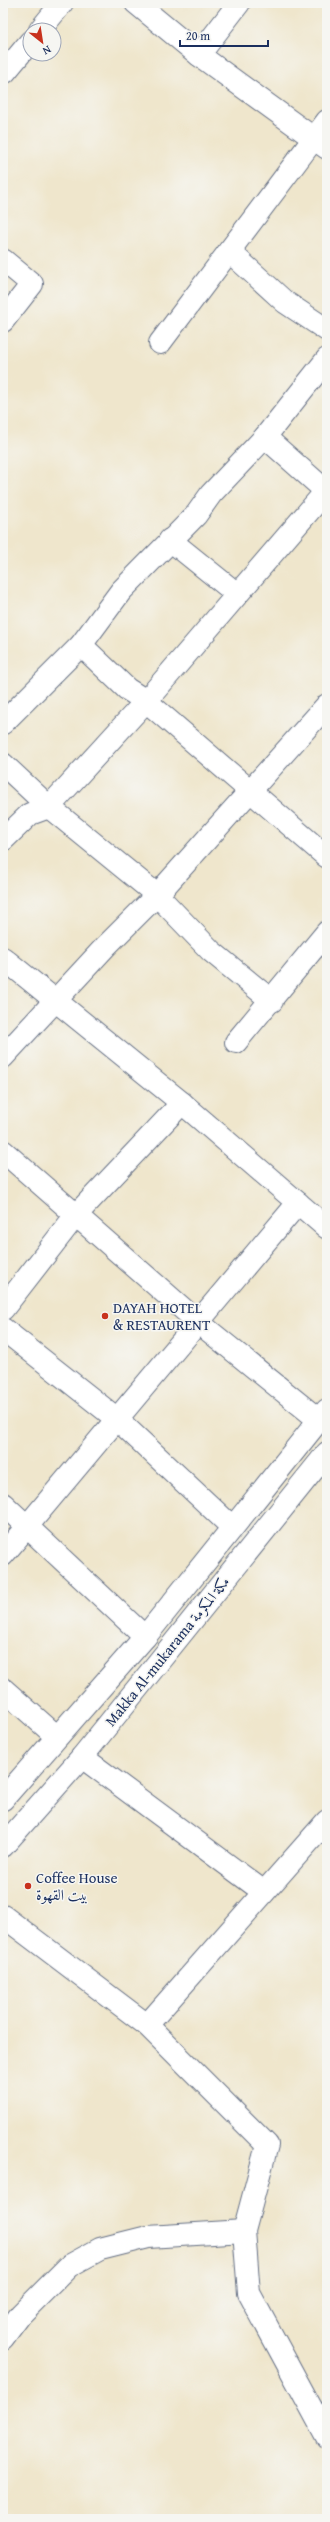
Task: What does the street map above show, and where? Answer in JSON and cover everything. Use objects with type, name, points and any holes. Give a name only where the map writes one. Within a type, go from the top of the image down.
[{"type":"main road","points":[[47,22],[62,3]]},
{"type":"main road","points":[[136,3],[199,55],[323,135],[229,251],[160,343]]},
{"type":"main road","points":[[199,55],[240,3]]},
{"type":"main road","points":[[5,72],[22,52]]},
{"type":"main road","points":[[229,251],[285,302],[327,330]]},
{"type":"main road","points":[[3,260],[32,284],[3,321]]},
{"type":"main road","points":[[3,723],[81,645],[120,591],[196,515],[211,494],[265,437],[327,359]]},
{"type":"main road","points":[[3,840],[30,814],[49,807],[146,701],[327,491],[265,437]]},
{"type":"main road","points":[[170,540],[237,594]]},
{"type":"main road","points":[[81,645],[127,689],[146,701],[327,857]]},
{"type":"main road","points":[[3,1057],[56,999],[157,895],[251,793],[327,705]]},
{"type":"main road","points":[[3,764],[49,807],[157,895],[211,951],[272,1001]]},
{"type":"main road","points":[[236,1042],[272,1001],[327,932]]},
{"type":"main road","points":[[3,958],[56,999],[182,1103],[327,1228]]},
{"type":"main road","points":[[3,1309],[76,1215],[182,1103]]},
{"type":"main road","points":[[3,1151],[198,1322],[323,1415]]},
{"type":"main road","points":[[3,1556],[298,1203]]},
{"type":"main road","points":[[3,1329],[117,1419],[232,1527]]},
{"type":"main road","name":"Makka Al-mukarama مكة المكرمة","points":[[3,1798],[56,1736],[145,1637],[323,1415]]},
{"type":"main road","name":"Makka Al-mukarama مكة المكرمة","points":[[3,1846],[82,1757],[327,1453]]},
{"type":"main road","points":[[3,1504],[145,1637]]},
{"type":"main road","points":[[3,1689],[56,1736]]},
{"type":"main road","points":[[82,1757],[264,1892]]},
{"type":"main road","points":[[146,2025],[327,1821]]},
{"type":"main road","points":[[3,1916],[146,2025],[267,2145],[244,2231],[249,2293],[327,2437]]},
{"type":"main road","points":[[3,2338],[21,2314],[69,2266],[100,2249],[148,2237],[244,2231]]},
{"type":"place","name":"DAYAH HOTEL & RESTAURENT","points":[[105,1316]]},
{"type":"place","name":"Coffee House بيت القهوة","points":[[28,1886]]}]
